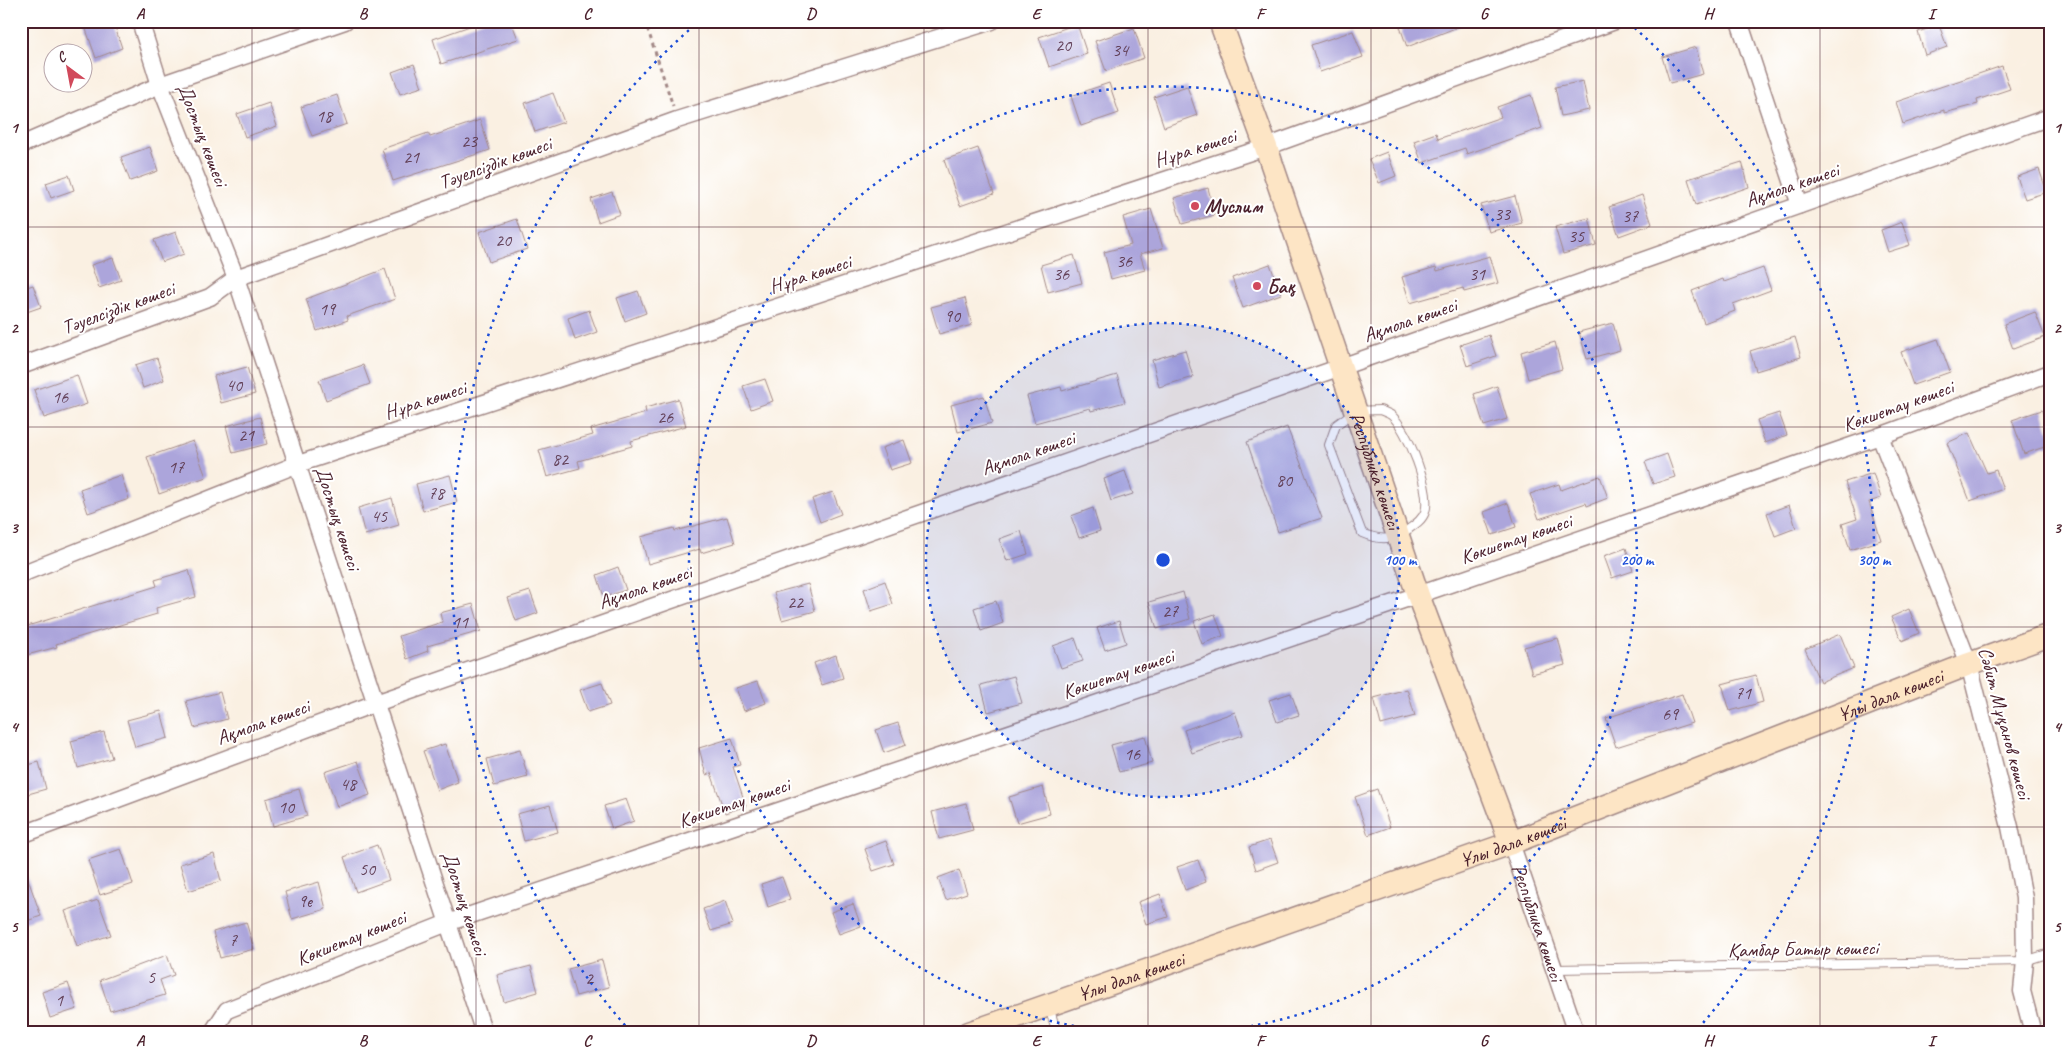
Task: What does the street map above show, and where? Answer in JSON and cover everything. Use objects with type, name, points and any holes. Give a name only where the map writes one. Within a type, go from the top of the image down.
[{"type":"street","name":"Достық көшесі","points":[[140,21],[160,85],[236,278],[450,922],[484,1033]]},
{"type":"street","points":[[21,145],[160,85],[345,21]]},
{"type":"street","name":"Тәуелсіздік көшесі","points":[[21,366],[210,297],[236,278],[677,120],[992,21]]},
{"type":"street","name":"Республика көшесі","points":[[1220,21],[1266,147],[1418,595],[1511,843],[1556,969],[1576,1033]]},
{"type":"street","name":"Нұра көшесі","points":[[21,574],[298,464],[1266,147],[1615,21]]},
{"type":"street","points":[[1739,21],[1800,205]]},
{"type":"street","name":"Ақмола көшесі","points":[[21,835],[376,703],[1341,367],[2050,117]]},
{"type":"street","name":"Көкшетау көшесі","points":[[212,1033],[227,1010],[450,922],[1418,595],[1880,436],[2050,373]]},
{"type":"street","name":"Сәбит Мұқанов көшесі","points":[[1880,436],[1969,664],[2010,827],[2024,898],[2025,961],[2022,991],[2034,1033]]},
{"type":"street","name":"Ұлы дала көшесі","points":[[970,1033],[1511,843],[1969,664],[2050,635]]},
{"type":"lane","points":[[1380,410],[1390,415],[1398,423],[1418,464],[1427,499],[1425,513],[1419,522],[1399,536],[1382,540],[1362,533],[1329,445],[1336,424],[1355,411],[1380,410]]},
{"type":"lane","name":"Қамбар Батыр көшесі","points":[[1556,969],[2025,961],[2050,953]]},
{"type":"lane","points":[[1048,1005],[1057,1033]]},
{"type":"path","points":[[645,21],[677,120]]},
{"type":"building","points":[[83,21],[113,21],[122,48],[96,58],[92,42]]},
{"type":"building","points":[[484,21],[511,21],[518,39],[441,64],[433,39]]},
{"type":"building","points":[[1398,21],[1468,21],[1468,23],[1407,47]]},
{"type":"building","points":[[1077,24],[1087,54],[1049,67],[1039,37]]},
{"type":"building","points":[[1939,25],[1947,47],[1925,55],[1918,32]]},
{"type":"building","points":[[1134,28],[1144,58],[1106,71],[1095,41]]},
{"type":"building","points":[[1353,31],[1363,57],[1320,72],[1311,45]]},
{"type":"building","points":[[1696,47],[1703,74],[1670,83],[1662,57]]},
{"type":"building","points":[[414,64],[422,87],[400,94],[392,72]]},
{"type":"building","points":[[2002,66],[2010,89],[1977,100],[1978,104],[1944,113],[1944,110],[1903,124],[1896,102]]},
{"type":"building","points":[[1583,81],[1589,110],[1561,116],[1555,87]]},
{"type":"building","points":[[1109,83],[1119,113],[1081,126],[1071,96]]},
{"type":"building","points":[[1187,86],[1197,115],[1164,127],[1154,97]]},
{"type":"building","points":[[553,93],[564,122],[535,132],[525,103]]},
{"type":"building","points":[[337,95],[347,124],[312,136],[301,107]]},
{"type":"building","points":[[1531,95],[1542,128],[1467,154],[1465,148],[1422,163],[1414,141],[1436,133],[1438,139],[1501,117],[1497,107]]},
{"type":"building","points":[[269,103],[277,126],[245,137],[237,114]]},
{"type":"building","points":[[480,120],[490,150],[393,181],[382,149],[428,133],[430,137]]},
{"type":"building","points":[[150,147],[158,171],[130,181],[121,157]]},
{"type":"building","points":[[978,148],[994,194],[960,206],[944,160]]},
{"type":"building","points":[[1387,152],[1396,176],[1379,183],[1369,159]]},
{"type":"building","points":[[1742,162],[1749,187],[1696,205],[1688,179]]},
{"type":"building","points":[[2039,169],[2047,192],[2025,199],[2017,177]]},
{"type":"building","points":[[69,175],[74,190],[51,198],[46,183]]},
{"type":"building","name":"Муслим","points":[[1208,188],[1215,215],[1182,224],[1174,198]]},
{"type":"building","points":[[612,192],[620,214],[598,222],[591,199]]},
{"type":"building","points":[[1642,195],[1652,224],[1619,236],[1609,207]]},
{"type":"building","points":[[1515,196],[1522,223],[1489,232],[1481,205]]},
{"type":"building","points":[[1151,209],[1163,248],[1140,254],[1145,270],[1111,279],[1104,252],[1131,245],[1123,217]]},
{"type":"building","points":[[1589,218],[1596,245],[1563,254],[1555,227]]},
{"type":"building","points":[[517,219],[527,249],[489,262],[479,232]]},
{"type":"building","points":[[1902,222],[1910,245],[1888,252],[1881,230]]},
{"type":"building","points":[[176,232],[184,254],[162,262],[154,240]]},
{"type":"building","points":[[1074,255],[1082,283],[1048,292],[1041,265]]},
{"type":"building","points":[[1490,256],[1498,283],[1464,292],[1463,288],[1410,303],[1402,277],[1436,267],[1437,271]]},
{"type":"building","points":[[113,258],[121,280],[99,288],[91,265]]},
{"type":"building","name":"Бақ","points":[[1270,264],[1281,294],[1243,308],[1232,278]]},
{"type":"building","points":[[1763,268],[1771,290],[1733,304],[1735,311],[1704,323],[1692,291],[1723,279],[1724,282]]},
{"type":"building","points":[[385,269],[395,299],[347,316],[348,320],[317,331],[306,299]]},
{"type":"building","points":[[33,285],[41,307],[21,314],[21,289]]},
{"type":"building","points":[[638,291],[646,313],[625,321],[617,298]]},
{"type":"building","points":[[965,298],[972,325],[939,334],[931,307]]},
{"type":"building","points":[[589,310],[597,332],[575,340],[568,318]]},
{"type":"building","points":[[2035,312],[2045,337],[2013,349],[2004,324]]},
{"type":"building","points":[[1613,323],[1620,350],[1587,359],[1579,332]]},
{"type":"building","points":[[1489,335],[1496,356],[1467,366],[1460,345]]},
{"type":"building","points":[[1795,337],[1801,357],[1756,371],[1750,351]]},
{"type":"building","points":[[1938,339],[1950,372],[1913,385],[1901,352]]},
{"type":"building","points":[[1555,342],[1562,369],[1528,379],[1521,352]]},
{"type":"building","points":[[1185,350],[1193,377],[1159,387],[1152,360]]},
{"type":"building","points":[[157,358],[164,380],[143,388],[135,365]]},
{"type":"building","points":[[363,365],[370,384],[326,400],[319,380]]},
{"type":"building","points":[[247,367],[255,394],[221,403],[214,376]]},
{"type":"building","points":[[77,375],[87,404],[44,418],[34,390]]},
{"type":"building","points":[[1117,375],[1125,402],[1091,411],[1090,408],[1035,423],[1027,396],[1061,387],[1062,391]]},
{"type":"building","points":[[765,379],[773,401],[751,409],[743,386]]},
{"type":"building","points":[[1497,386],[1507,419],[1484,426],[1474,394]]},
{"type":"building","points":[[984,396],[992,423],[958,432],[951,405]]},
{"type":"building","points":[[678,399],[686,426],[631,441],[632,446],[578,461],[580,468],[547,477],[539,450],[593,435],[591,429],[646,413],[645,408]]},
{"type":"building","points":[[2042,410],[2050,435],[2050,445],[2024,454],[2012,420]]},
{"type":"building","points":[[1779,413],[1787,435],[1765,443],[1757,420]]},
{"type":"building","points":[[260,417],[267,444],[233,453],[226,426]]},
{"type":"building","points":[[1287,427],[1322,518],[1278,532],[1247,442]]},
{"type":"building","points":[[1969,433],[1987,473],[1996,470],[2003,489],[1970,501],[1947,443]]},
{"type":"building","points":[[904,440],[912,463],[890,470],[882,448]]},
{"type":"building","points":[[193,441],[206,477],[159,494],[147,457]]},
{"type":"building","points":[[1667,454],[1675,477],[1653,484],[1645,462]]},
{"type":"building","points":[[1125,471],[1133,494],[1111,501],[1104,479]]},
{"type":"building","points":[[1873,473],[1881,498],[1869,502],[1881,540],[1850,550],[1842,524],[1857,519],[1845,482]]},
{"type":"building","points":[[121,475],[129,499],[88,513],[80,489]]},
{"type":"building","points":[[450,475],[457,502],[423,511],[416,484]]},
{"type":"building","points":[[1600,476],[1608,498],[1587,506],[1586,503],[1539,519],[1530,494],[1559,484],[1561,490]]},
{"type":"building","points":[[833,492],[841,514],[820,522],[812,499]]},
{"type":"building","points":[[392,498],[399,525],[365,535],[358,508]]},
{"type":"building","points":[[1508,503],[1516,527],[1492,535],[1484,512]]},
{"type":"building","points":[[1789,505],[1796,528],[1775,536],[1767,513]]},
{"type":"building","points":[[1093,508],[1100,531],[1079,538],[1071,516]]},
{"type":"building","points":[[727,517],[735,543],[701,553],[700,549],[648,564],[641,537],[674,528],[675,531]]},
{"type":"building","points":[[1021,531],[1028,554],[1007,561],[999,539]]},
{"type":"building","points":[[1626,548],[1633,571],[1612,578],[1604,556]]},
{"type":"building","points":[[618,567],[626,590],[604,597],[597,575]]},
{"type":"building","points":[[189,570],[196,597],[156,608],[157,614],[56,644],[57,647],[23,656],[21,628],[157,586],[155,580]]},
{"type":"building","points":[[885,581],[893,604],[871,611],[864,589]]},
{"type":"building","points":[[808,584],[815,611],[782,620],[774,593]]},
{"type":"building","points":[[530,591],[538,613],[516,621],[508,598]]},
{"type":"building","points":[[1183,592],[1190,619],[1157,629],[1149,602]]},
{"type":"building","points":[[996,601],[1003,623],[981,631],[974,608]]},
{"type":"building","points":[[473,604],[481,631],[427,646],[428,651],[407,659],[399,636],[442,622],[440,613]]},
{"type":"building","points":[[1909,609],[1919,633],[1902,641],[1891,617]]},
{"type":"building","points":[[1215,614],[1223,636],[1202,644],[1194,621]]},
{"type":"building","points":[[1119,621],[1126,643],[1105,650],[1097,628]]},
{"type":"building","points":[[1840,634],[1854,668],[1820,682],[1805,649]]},
{"type":"building","points":[[1075,638],[1083,661],[1061,668],[1053,646]]},
{"type":"building","points":[[1558,638],[1565,665],[1532,674],[1524,647]]},
{"type":"building","points":[[836,655],[843,678],[822,685],[814,663]]},
{"type":"building","points":[[1756,675],[1763,702],[1730,711],[1722,684]]},
{"type":"building","points":[[1014,676],[1022,703],[988,712],[981,685]]},
{"type":"building","points":[[758,681],[766,703],[744,711],[736,688]]},
{"type":"building","points":[[602,683],[610,705],[588,712],[580,690]]},
{"type":"building","points":[[1407,689],[1415,716],[1381,725],[1374,698]]},
{"type":"building","points":[[220,692],[227,719],[194,728],[186,701]]},
{"type":"building","points":[[1291,693],[1299,715],[1277,722],[1269,700]]},
{"type":"building","points":[[1682,694],[1692,723],[1616,747],[1606,718]]},
{"type":"building","points":[[161,711],[168,738],[135,747],[127,720]]},
{"type":"building","points":[[1235,712],[1243,735],[1192,753],[1184,730]]},
{"type":"building","points":[[898,723],[906,745],[884,753],[876,730]]},
{"type":"building","points":[[104,732],[112,758],[78,768],[71,741]]},
{"type":"building","points":[[1145,736],[1152,763],[1119,772],[1111,745]]},
{"type":"building","points":[[732,738],[740,765],[733,767],[746,806],[725,813],[711,773],[706,775],[699,748]]},
{"type":"building","points":[[445,744],[458,782],[437,790],[423,751]]},
{"type":"building","points":[[520,750],[528,777],[494,786],[487,759]]},
{"type":"building","points":[[358,761],[370,795],[337,807],[325,772]]},
{"type":"building","points":[[39,762],[46,789],[21,796],[21,767]]},
{"type":"building","points":[[1043,787],[1050,814],[1017,823],[1009,797]]},
{"type":"building","points":[[299,789],[307,816],[273,826],[266,799]]},
{"type":"building","points":[[1377,789],[1390,827],[1368,835],[1355,797]]},
{"type":"building","points":[[626,799],[634,821],[612,829],[604,806]]},
{"type":"building","points":[[966,803],[973,830],[939,839],[932,812]]},
{"type":"building","points":[[550,805],[558,832],[524,841],[517,814]]},
{"type":"building","points":[[1270,840],[1278,862],[1256,870],[1249,847]]},
{"type":"building","points":[[886,841],[894,864],[873,871],[865,849]]},
{"type":"building","points":[[377,845],[389,880],[356,892],[344,857]]},
{"type":"building","points":[[121,849],[133,884],[100,895],[88,860]]},
{"type":"building","points":[[214,854],[221,881],[188,891],[180,864]]},
{"type":"building","points":[[1198,860],[1206,882],[1185,890],[1177,867]]},
{"type":"building","points":[[21,865],[23,865],[41,916],[21,923]]},
{"type":"building","points":[[959,870],[967,893],[946,900],[938,878]]},
{"type":"building","points":[[782,877],[790,899],[768,907],[761,884]]},
{"type":"building","points":[[319,882],[326,909],[292,919],[285,892]]},
{"type":"building","points":[[1160,894],[1168,917],[1146,924],[1138,902]]},
{"type":"building","points":[[98,900],[111,935],[77,946],[65,911]]},
{"type":"building","points":[[725,901],[733,924],[711,931],[703,909]]},
{"type":"building","points":[[853,904],[861,926],[839,934],[831,912]]},
{"type":"building","points":[[246,922],[254,949],[220,958],[213,932]]},
{"type":"building","points":[[167,955],[174,975],[160,980],[165,995],[110,1011],[100,980]]},
{"type":"building","points":[[602,960],[609,987],[576,996],[568,969]]},
{"type":"building","points":[[531,966],[538,992],[504,1002],[497,975]]},
{"type":"building","points":[[68,983],[77,1009],[50,1018],[42,992]]},
{"type":"place","name":"Муслим","points":[[1195,206]]},
{"type":"place","name":"Бақ","points":[[1257,286]]}]
